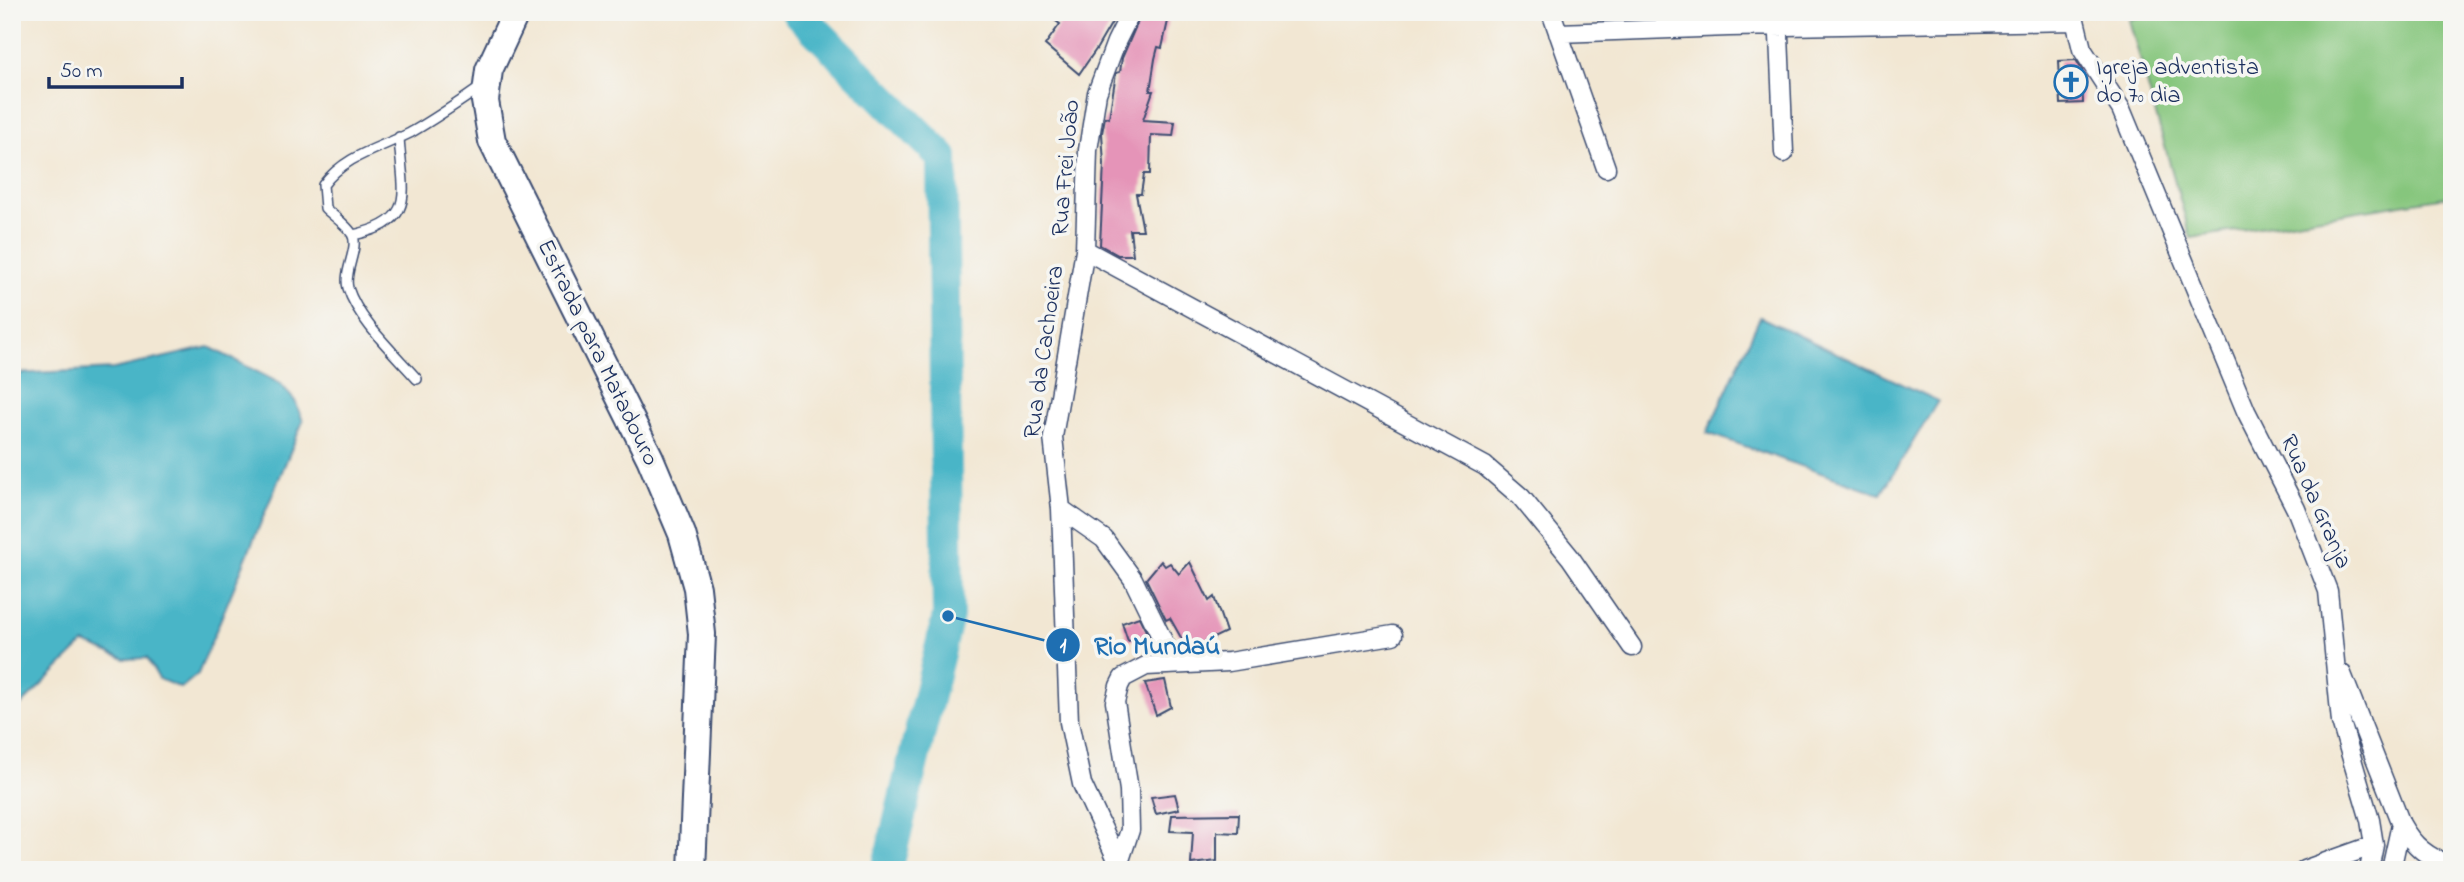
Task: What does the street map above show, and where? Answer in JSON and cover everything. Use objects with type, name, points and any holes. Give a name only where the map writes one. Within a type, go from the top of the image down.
[{"type":"street","name":"Estrada para Matadouro","points":[[516,12],[489,70],[485,101],[492,141],[650,458],[682,534],[697,588],[702,634],[692,870]]},
{"type":"street","name":"Rua Frei João","points":[[1084,250],[1088,150],[1097,93],[1116,42],[1131,12]]},
{"type":"street","points":[[1551,12],[1605,168]]},
{"type":"street","points":[[1558,33],[1692,20],[2074,17]]},
{"type":"street","name":"Rua da Granja","points":[[2074,17],[2082,49],[2121,108],[2246,411],[2296,509],[2328,591],[2341,722],[2371,820],[2374,845]]},
{"type":"street","points":[[1778,19],[1784,153]]},
{"type":"street","name":"Rua da Cachoeira","points":[[1084,250],[1054,438],[1061,509],[1069,722],[1082,784],[1121,867]]},
{"type":"street","points":[[1084,250],[1485,466],[1521,497],[1554,537],[1632,647]]},
{"type":"street","points":[[1061,509],[1104,538],[1133,579],[1174,663]]},
{"type":"street","points":[[1121,867],[1130,830],[1129,790],[1115,702],[1124,678],[1146,666],[1230,662],[1393,635]]},
{"type":"street","points":[[2336,658],[2401,824],[2411,842],[2435,861],[2452,866]]},
{"type":"street","points":[[2391,870],[2401,824]]},
{"type":"street","points":[[2304,870],[2374,845]]},
{"type":"street","points":[[2369,870],[2374,845]]},
{"type":"lane","points":[[417,379],[362,314],[347,287],[347,269],[354,246],[353,235],[324,208],[323,184],[335,170],[353,158],[399,137],[487,84]]},
{"type":"lane","points":[[353,235],[383,226],[399,213],[402,196],[399,137]]},
{"type":"green space","points":[[2156,12],[2452,12],[2452,196],[2191,238],[2129,20]]},
{"type":"water","points":[[1760,317],[1938,401],[1881,494],[1707,433]]},
{"type":"water","points":[[209,347],[281,384],[295,401],[303,421],[198,674],[181,688],[159,679],[147,658],[125,659],[84,643],[12,714],[12,374],[114,369]]},
{"type":"building","points":[[1043,12],[1118,12],[1079,74],[1045,45],[1060,24]]},
{"type":"building","points":[[1142,12],[1170,12],[1162,48],[1158,47],[1155,59],[1150,91],[1153,91],[1143,120],[1175,122],[1173,136],[1151,135],[1150,174],[1144,174],[1141,194],[1136,194],[1143,230],[1130,230],[1133,255],[1118,255],[1100,245],[1104,164],[1102,133],[1105,117],[1109,118],[1116,73],[1120,72],[1122,58]]},
{"type":"building","name":"Igreja adventista do 7º dia","points":[[2076,60],[2082,70],[2083,103],[2061,104],[2059,61]]},
{"type":"building","points":[[1161,561],[1165,566],[1170,563],[1179,574],[1190,562],[1209,601],[1214,597],[1226,632],[1188,650],[1170,618],[1166,620],[1146,579]]},
{"type":"building","points":[[1139,617],[1148,635],[1128,641],[1122,623]]},
{"type":"building","points":[[1165,680],[1171,707],[1156,715],[1145,683]]},
{"type":"building","points":[[1175,794],[1179,809],[1156,814],[1151,797]]},
{"type":"building","points":[[1239,814],[1238,833],[1217,832],[1217,861],[1191,864],[1193,832],[1170,831],[1172,815]]},
{"type":"waterway","points":[[797,12],[942,157],[948,616],[887,870]]},
{"type":"place","name":"Igreja adventista do 7º dia","points":[[2071,82]]},
{"type":"place","name":"Rio Mundaú","points":[[948,616]]}]
